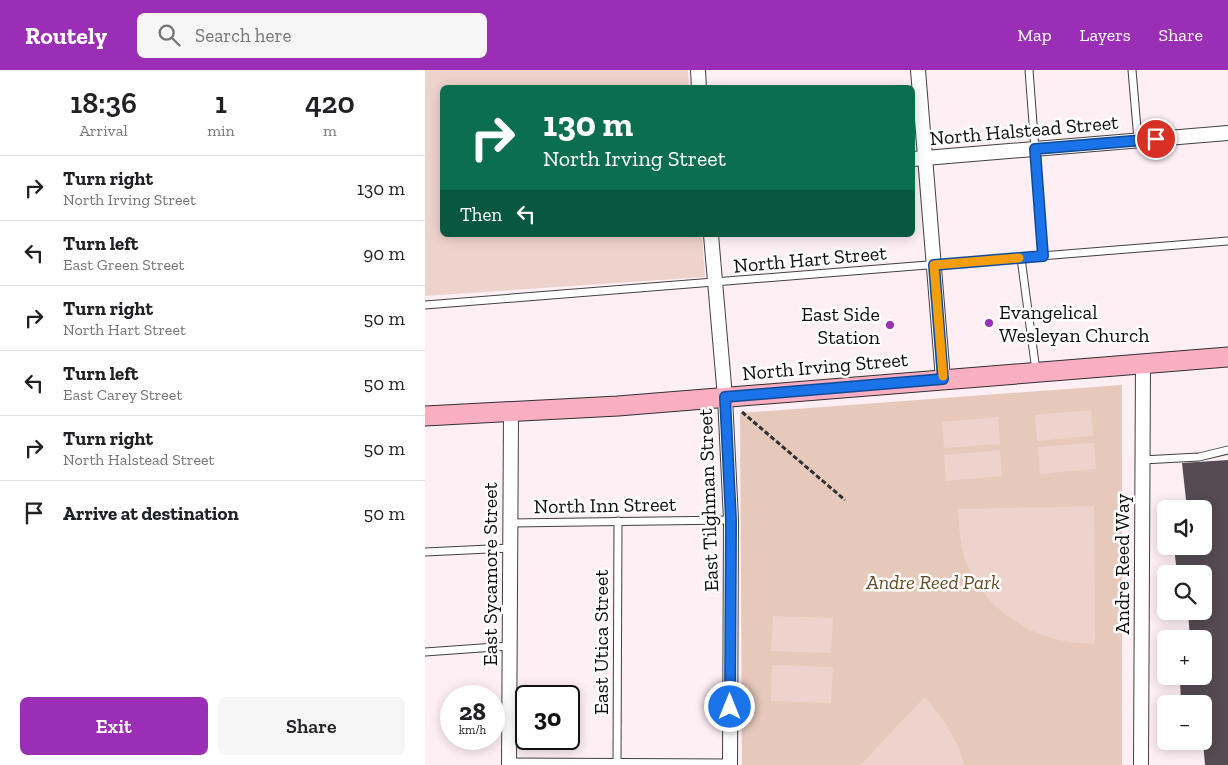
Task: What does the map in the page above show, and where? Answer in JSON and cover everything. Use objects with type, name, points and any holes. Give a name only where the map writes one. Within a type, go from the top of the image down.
[{"type":"main road","name":"North Irving Street","points":[[425,416],[511,413],[1143,362],[1228,357]]},
{"type":"street","points":[[698,70],[699,85]]},
{"type":"street","points":[[918,70],[919,159],[934,265],[943,379]]},
{"type":"street","name":"North Halstead Street","points":[[919,159],[1228,133]]},
{"type":"street","name":"East Tilghman Street","points":[[711,237],[725,397],[731,520],[730,764]]},
{"type":"street","name":"Andre Reed Way","points":[[1141,765],[1143,362]]},
{"type":"street","name":"East Sycamore Street","points":[[509,764],[511,413]]},
{"type":"lane","points":[[1029,70],[1043,256]]},
{"type":"lane","points":[[1132,70],[1138,140]]},
{"type":"lane","name":"North Hart Street","points":[[425,305],[1228,241]]},
{"type":"lane","points":[[1021,258],[1036,371]]},
{"type":"lane","points":[[1142,460],[1199,456],[1228,450]]},
{"type":"lane","name":"North Inn Street","points":[[510,523],[731,520]]},
{"type":"lane","name":"East Utica Street","points":[[617,762],[618,521]]},
{"type":"lane","points":[[425,552],[510,548]]},
{"type":"lane","points":[[425,652],[509,646]]},
{"type":"lane","points":[[509,764],[617,762],[730,764]]},
{"type":"path","points":[[725,397],[845,500]]},
{"type":"green space","name":"Andre Reed Park","points":[[1122,385],[1122,765],[742,765],[740,413]]},
{"type":"shaded area","points":[[425,70],[688,70],[689,85],[440,85],[440,237],[702,237],[705,277],[425,296]]},
{"type":"shaded area","points":[[1091,410],[1093,436],[1037,441],[1035,415]]},
{"type":"shaded area","points":[[998,417],[1000,444],[944,448],[942,422]]},
{"type":"shaded area","points":[[1094,443],[1096,469],[1040,474],[1038,447]]},
{"type":"shaded area","points":[[1000,450],[1002,476],[946,481],[944,455]]},
{"type":"shaded area","points":[[1094,506],[1095,644],[1064,641],[1047,637],[1032,630],[1004,613],[981,589],[963,553],[958,509]]},
{"type":"shaded area","points":[[773,616],[833,618],[831,653],[771,651]]},
{"type":"shaded area","points":[[772,665],[833,667],[831,703],[771,701]]},
{"type":"shaded area","points":[[925,697],[954,737],[964,765],[860,765]]},
{"type":"building","points":[[1228,460],[1228,765],[1205,765],[1204,750],[1212,750],[1212,695],[1181,695],[1180,685],[1212,685],[1212,630],[1189,630],[1189,620],[1212,620],[1212,565],[1176,565],[1175,555],[1212,555],[1212,500],[1186,500],[1182,463]]},
{"type":"slow traffic","points":[[943,376],[934,265],[1019,258]]},
{"type":"place","name":"Evangelical Wesleyan Church","points":[[989,323]]},
{"type":"place","name":"East Side Station","points":[[890,325]]},
{"type":"route","points":[[730,707],[731,520],[725,397],[943,379],[934,265],[1043,256],[1035,149],[1156,139]]}]
